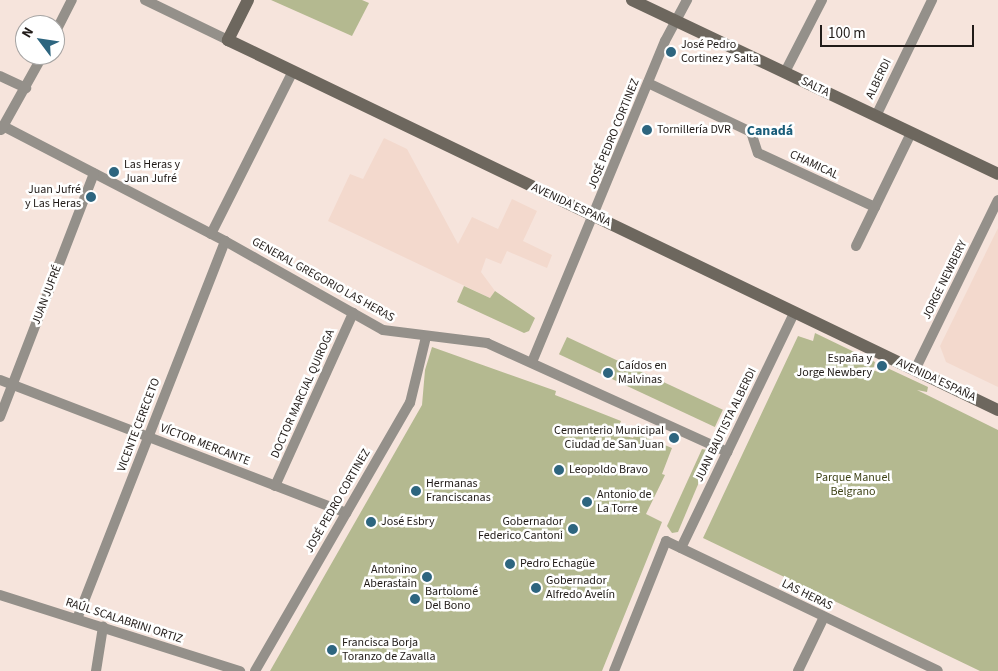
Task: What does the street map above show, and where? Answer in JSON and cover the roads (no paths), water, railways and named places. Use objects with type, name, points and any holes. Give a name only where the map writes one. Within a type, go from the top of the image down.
[{"type":"main road","points":[[228,40],[248,0]]},
{"type":"main road","name":"SALTA","points":[[632,0],[998,174]]},
{"type":"main road","name":"AVENIDA ESPAÑA","points":[[228,40],[998,410]]},
{"type":"street","points":[[64,15],[72,0]]},
{"type":"street","name":"AVENIDA ESPAÑA","points":[[145,0],[228,40]]},
{"type":"street","name":"JOSÉ PEDRO CORTINEZ","points":[[532,362],[648,83],[687,0]]},
{"type":"street","points":[[785,72],[822,0]]},
{"type":"street","name":"ALBERDI","points":[[876,116],[932,0]]},
{"type":"street","points":[[2,128],[38,65]]},
{"type":"street","points":[[211,234],[293,72]]},
{"type":"street","points":[[0,76],[26,88]]},
{"type":"street","name":"CHAMICAL","points":[[648,83],[751,132],[758,153],[875,207]]},
{"type":"street","name":"GENERAL GREGORIO LAS HERAS","points":[[2,128],[225,241],[383,330],[426,337],[487,342],[727,452]]},
{"type":"street","points":[[856,246],[910,133]]},
{"type":"street","name":"JUAN JUFRÉ","points":[[0,417],[94,173]]},
{"type":"street","name":"JORGE NEWBERY","points":[[915,370],[998,200]]},
{"type":"street","name":"VICENTE CERECETO","points":[[76,619],[225,241]]},
{"type":"street","name":"DOCTOR MARCIAL QUIROGA","points":[[275,486],[353,313]]},
{"type":"street","name":"JUAN BAUTISTA ALBERDI","points":[[681,548],[794,313]]},
{"type":"street","name":"JOSÉ PEDRO CORTINEZ","points":[[255,671],[410,403],[426,337]]},
{"type":"street","name":"VÍCTOR MERCANTE","points":[[0,380],[346,513]]},
{"type":"street","name":"LAS HERAS","points":[[614,671],[666,541],[938,671]]},
{"type":"street","name":"RAÚL SCALABRINI ORTIZ","points":[[0,595],[240,671]]},
{"type":"street","points":[[798,671],[824,616]]},
{"type":"street","points":[[96,671],[103,627]]},
{"type":"place","name":"José Pedro Cortinez y Salta","points":[[671,52]]},
{"type":"place","name":"Tornillería DVR","points":[[647,130]]},
{"type":"place","name":"Las Heras y Juan Jufré","points":[[114,172]]},
{"type":"place","name":"Juan Jufré y Las Heras","points":[[91,197]]},
{"type":"place","name":"España y Jorge Newbery","points":[[882,366]]},
{"type":"place","name":"Caídos en Malvinas","points":[[608,373]]},
{"type":"place","name":"Cementerio Municipal Ciudad de San Juan","points":[[674,438]]},
{"type":"place","name":"Leopoldo Bravo","points":[[559,470]]},
{"type":"place","name":"Hermanas Franciscanas","points":[[416,491]]},
{"type":"place","name":"Antonio de La Torre","points":[[587,502]]},
{"type":"place","name":"José Esbry","points":[[371,522]]},
{"type":"place","name":"Gobernador Federico Cantoni","points":[[573,529]]},
{"type":"place","name":"Pedro Echagüe","points":[[510,564]]},
{"type":"place","name":"Antonino Aberastain","points":[[427,577]]},
{"type":"place","name":"Gobernador Alfredo Avelín","points":[[536,588]]},
{"type":"place","name":"Bartolomé Del Bono","points":[[415,599]]},
{"type":"place","name":"Francisca Borja Toranzo de Zavalla","points":[[332,650]]},
{"type":"district","name":"Canadá","points":[[770,131]]},
{"type":"park label","name":"Parque Manuel Belgrano","points":[[853,485]]}]
